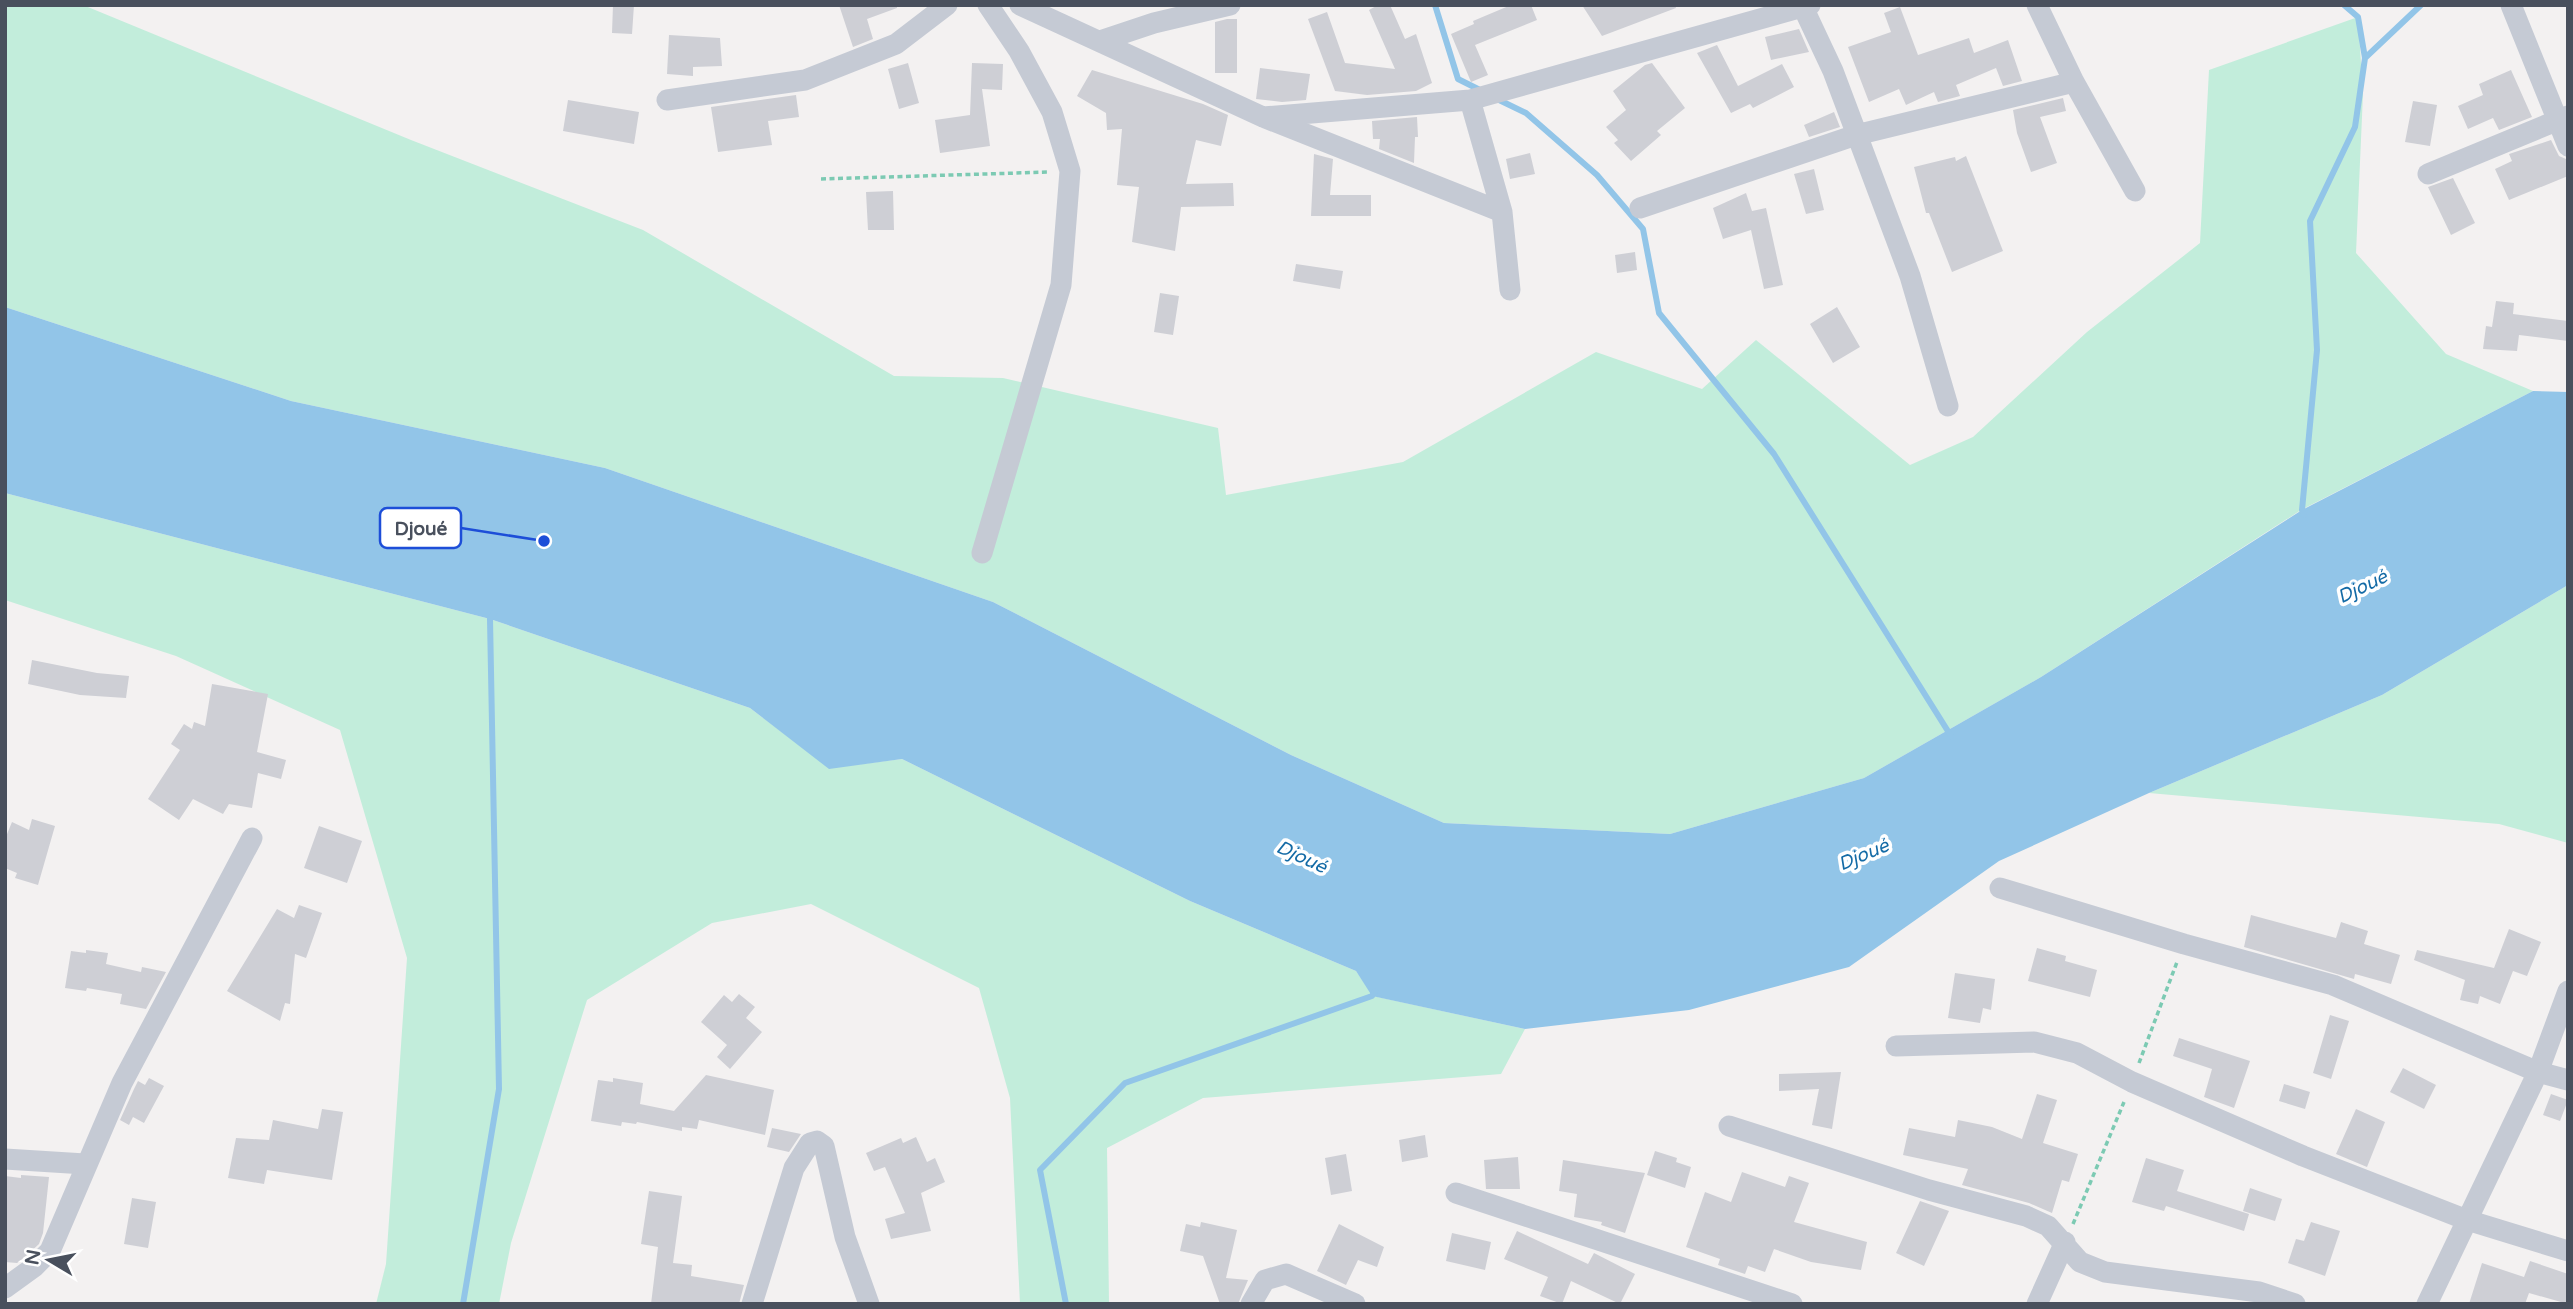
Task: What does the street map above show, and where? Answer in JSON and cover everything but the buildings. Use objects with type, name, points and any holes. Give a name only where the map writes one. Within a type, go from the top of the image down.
[{"type":"street","points":[[667,100],[804,80],[896,44],[947,5]]},
{"type":"street","points":[[982,553],[1061,285],[1070,172],[1052,112],[1019,51],[988,5]]},
{"type":"street","points":[[1020,5],[1263,117],[1502,212]]},
{"type":"street","points":[[1100,41],[1153,14],[1230,5]]},
{"type":"street","points":[[2037,5],[2074,82],[2135,191]]},
{"type":"street","points":[[2511,5],[2563,119],[2568,146]]},
{"type":"street","points":[[1263,117],[1470,100],[1805,6],[1833,71],[1910,276],[1948,406]]},
{"type":"street","points":[[1640,208],[1856,135],[2074,82]]},
{"type":"street","points":[[1470,100],[1502,212],[1510,290]]},
{"type":"street","points":[[2428,174],[2563,119]]},
{"type":"street","points":[[5,1288],[34,1268],[50,1251],[85,1164],[122,1083],[252,838]]},
{"type":"street","points":[[2000,888],[2183,944],[2333,985],[2538,1072],[2568,1080]]},
{"type":"street","points":[[2427,1304],[2538,1072],[2568,990]]},
{"type":"street","points":[[1896,1046],[2034,1042],[2077,1053],[2132,1082],[2303,1156],[2467,1220],[2568,1251]]},
{"type":"street","points":[[1730,1126],[1930,1190],[2025,1216],[2048,1226],[2080,1262],[2105,1272],[2259,1292],[2295,1304]]},
{"type":"street","points":[[752,1304],[794,1168],[810,1143],[817,1141],[824,1146],[845,1237],[869,1304]]},
{"type":"street","points":[[5,1159],[85,1164]]},
{"type":"street","points":[[1456,1193],[1792,1304]]},
{"type":"street","points":[[2037,1304],[2065,1242]]},
{"type":"street","points":[[1251,1304],[1265,1280],[1286,1274],[1355,1304]]},
{"type":"path","points":[[821,179],[1070,172]]},
{"type":"green space","points":[[5,5],[83,5],[411,140],[643,230],[894,376],[1003,378],[1218,428],[1226,495],[1403,462],[1596,352],[1702,389],[1756,340],[1910,465],[1973,437],[2087,332],[2200,243],[2209,70],[2358,17],[2363,94],[2356,253],[2446,354],[2533,391],[2301,510],[2041,677],[1864,778],[1670,834],[1444,823],[1291,755],[993,602],[605,468],[291,401],[5,307]]},
{"type":"green space","points":[[5,493],[490,619],[750,708],[829,768],[902,759],[1190,901],[1356,971],[1373,996],[1525,1029],[1501,1074],[1203,1098],[1107,1148],[1109,1304],[1020,1304],[1010,1098],[979,988],[811,904],[712,923],[587,1000],[511,1243],[499,1304],[376,1304],[386,1264],[407,958],[340,730],[176,656],[5,600]]},
{"type":"green space","points":[[2568,585],[2568,843],[2499,824],[2149,793],[2382,695]]},
{"type":"water","points":[[5,307],[291,401],[605,468],[993,602],[1291,755],[1444,823],[1670,834],[1864,778],[2041,677],[2302,510],[2533,391],[2568,392],[2568,585],[2382,695],[2149,793],[1999,861],[1849,967],[1689,1010],[1525,1029],[1372,996],[1356,971],[1190,901],[902,759],[829,769],[750,708],[490,619],[5,493]]},
{"type":"waterway","points":[[1435,5],[1458,79],[1482,91]]},
{"type":"waterway","points":[[2304,515],[2302,510],[2317,350],[2310,221],[2355,127],[2365,58],[2358,17],[2344,5]]},
{"type":"waterway","points":[[2365,58],[2421,5]]},
{"type":"waterway","points":[[1497,99],[1526,113],[1597,175],[1643,229],[1659,313],[1774,454],[1951,736]]},
{"type":"waterway","points":[[463,1304],[499,1089],[490,619],[494,613]]},
{"type":"waterway","points":[[1066,1304],[1040,1170],[1125,1083],[1372,996],[1375,991]]},
{"type":"place","name":"Djoué","points":[[544,541]]}]
